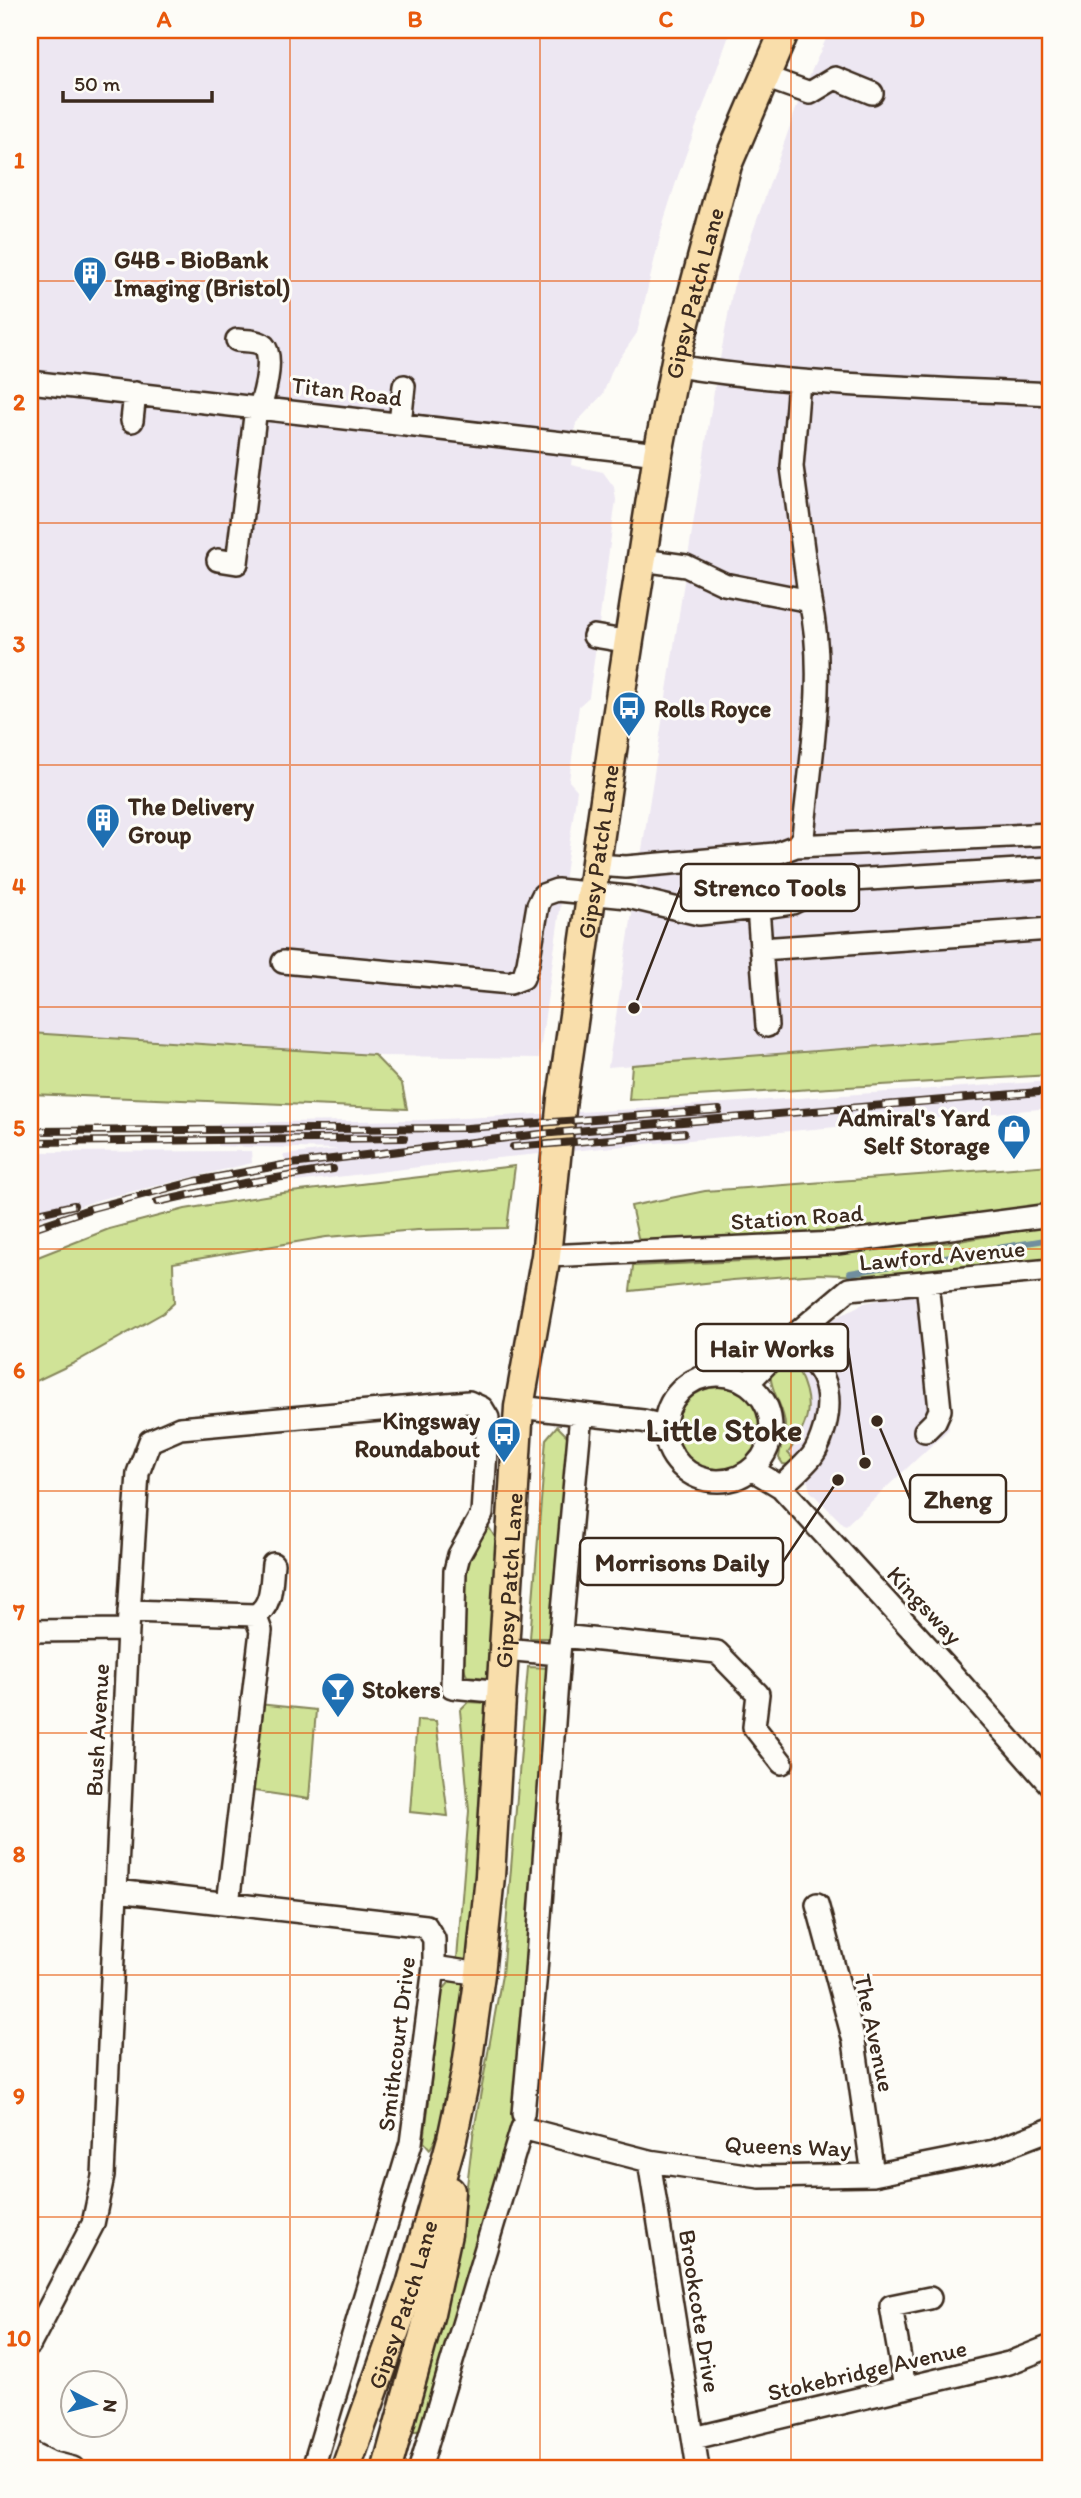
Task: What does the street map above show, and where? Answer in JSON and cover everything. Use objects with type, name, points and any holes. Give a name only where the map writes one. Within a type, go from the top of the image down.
[{"type":"main road","name":"Gipsy Patch Lane","points":[[346,2468],[411,2285],[452,2139],[466,2073],[490,1876],[520,1407],[546,1256],[562,1099],[658,454],[676,366],[727,165],[785,30]]},
{"type":"main road","name":"Gipsy Patch Lane","points":[[387,2468],[430,2313],[447,2234],[452,2139]]},
{"type":"street","points":[[765,76],[810,93],[835,78],[872,93]]},
{"type":"street","points":[[218,561],[237,563],[255,416],[261,407],[269,356],[266,348],[259,343],[237,340]]},
{"type":"street","points":[[676,366],[799,381],[1051,394]]},
{"type":"street","points":[[796,846],[803,837],[818,671],[815,624],[792,467],[799,381]]},
{"type":"street","name":"Titan Road","points":[[30,382],[658,454]]},
{"type":"street","points":[[400,424],[404,386]]},
{"type":"street","points":[[132,421],[135,393]]},
{"type":"street","points":[[642,560],[686,566],[724,584],[810,601]]},
{"type":"street","points":[[594,636],[630,642]]},
{"type":"street","points":[[596,865],[626,867],[724,858],[775,853],[796,846],[1051,834]]},
{"type":"street","points":[[284,962],[510,983],[523,978],[538,905],[543,895],[557,890],[628,897],[699,914],[792,902],[836,881],[1051,868]]},
{"type":"street","points":[[758,908],[767,1026]]},
{"type":"street","points":[[761,949],[1051,929]]},
{"type":"street","name":"Station Road","points":[[546,1256],[836,1243],[1051,1215]]},
{"type":"street","name":"Lawford Avenue","points":[[748,1383],[791,1339],[849,1289],[1051,1270]]},
{"type":"street","points":[[925,1432],[940,1410],[927,1282]]},
{"type":"street","points":[[781,1488],[813,1455],[822,1437],[828,1411],[828,1389],[822,1373],[791,1339]]},
{"type":"street","points":[[725,1376],[748,1383],[760,1394],[772,1425],[770,1442],[764,1457],[753,1470],[737,1479],[720,1482],[703,1480],[674,1460],[667,1444],[664,1426],[675,1396],[687,1385],[701,1377],[725,1376]]},
{"type":"street","name":"Bush Avenue","points":[[30,2344],[93,2224],[103,2176],[138,1473],[150,1441],[180,1428],[468,1402],[482,1408]]},
{"type":"street","points":[[520,1407],[643,1421],[664,1426]]},
{"type":"street","name":"Gipsy Patch Lane","points":[[482,1408],[488,1418],[482,1514],[459,1555],[455,1571],[452,1687],[502,1692]]},
{"type":"street","points":[[420,2468],[522,2121],[514,2089],[536,1972],[560,1645],[581,1414]]},
{"type":"street","name":"Kingsway","points":[[753,1470],[781,1488],[947,1668],[1051,1786]]},
{"type":"street","points":[[30,1631],[129,1621],[254,1615],[261,1612],[267,1604],[274,1564]]},
{"type":"street","points":[[228,1904],[261,1631],[254,1615]]},
{"type":"street","points":[[504,1649],[560,1645],[717,1652],[758,1694],[754,1727],[782,1763]]},
{"type":"street","name":"Smithcourt Drive","points":[[116,1891],[426,1926],[434,1939],[434,1967],[411,2143],[313,2468]]},
{"type":"street","name":"The Avenue","points":[[817,1904],[854,2041],[873,2175]]},
{"type":"street","points":[[434,1967],[480,1974]]},
{"type":"street","name":"Queens Way","points":[[522,2121],[649,2161],[760,2177],[873,2175],[994,2151],[1051,2129]]},
{"type":"street","name":"Brookcote Drive","points":[[649,2161],[698,2468]]},
{"type":"street","points":[[905,2388],[891,2306],[930,2298]]},
{"type":"street","name":"Stokebridge Avenue","points":[[694,2438],[1009,2363],[1051,2346]]},
{"type":"street","points":[[30,2452],[50,2462],[73,2468]]},
{"type":"shaded area","points":[[30,30],[731,30],[664,220],[637,333],[613,368],[603,394],[576,423],[571,465],[603,472],[614,487],[616,500],[589,697],[579,706],[569,781],[577,790],[539,1058],[382,1056],[30,1033]]},
{"type":"shaded area","points":[[830,30],[1051,30],[1051,1033],[608,1067],[713,397],[733,288],[802,92]]},
{"type":"shaded area","points":[[1051,1081],[1051,1108],[477,1160],[296,1182],[283,1155],[338,1149],[218,1146],[218,1123],[424,1120],[637,1109]]},
{"type":"shaded area","points":[[251,1151],[252,1163],[101,1199],[30,1223],[30,1152]]},
{"type":"shaded area","points":[[936,1288],[949,1429],[845,1526],[810,1491],[808,1482],[788,1454],[802,1434],[807,1390],[799,1373],[819,1346],[820,1336],[830,1321],[864,1303]]},
{"type":"green space","points":[[30,1033],[374,1055],[402,1084],[407,1109],[30,1094]]},
{"type":"green space","points":[[1051,1033],[1051,1075],[629,1100],[632,1065]]},
{"type":"green space","points":[[1051,1165],[1051,1204],[817,1235],[639,1242],[631,1206],[705,1191]]},
{"type":"green space","points":[[515,1166],[507,1228],[418,1230],[326,1237],[173,1263],[174,1303],[163,1313],[74,1363],[30,1384],[30,1260],[109,1229],[185,1209],[283,1193]]},
{"type":"green space","points":[[1051,1225],[1051,1265],[887,1277],[819,1274],[630,1291],[633,1266],[765,1260],[954,1242]]},
{"type":"green space","points":[[788,1357],[805,1362],[799,1373],[808,1405],[804,1424],[788,1453],[796,1462],[791,1465],[783,1464],[779,1458],[785,1425],[771,1378],[777,1363]]},
{"type":"green space","points":[[711,1387],[727,1387],[750,1399],[759,1413],[762,1430],[759,1447],[750,1461],[727,1473],[711,1473],[695,1466],[683,1454],[676,1438],[676,1422],[683,1406],[695,1394]]},
{"type":"green space","points":[[557,1426],[569,1438],[553,1638],[530,1638],[546,1439]]},
{"type":"green space","points":[[488,1526],[498,1542],[493,1666],[488,1678],[467,1676],[460,1656],[466,1568]]},
{"type":"green space","points":[[528,1667],[550,1668],[515,2126],[423,2430],[408,2432],[447,2298],[462,2227],[473,2136],[502,1975]]},
{"type":"green space","points":[[468,1702],[487,1703],[495,1725],[468,1965],[457,1959],[469,1811],[460,1710]]},
{"type":"green space","points":[[258,1704],[316,1710],[309,1799],[247,1790]]},
{"type":"green space","points":[[417,1720],[436,1721],[448,1816],[410,1812]]},
{"type":"green space","points":[[452,1979],[464,1981],[474,1990],[446,2122],[430,2149],[424,2142],[442,1991]]},
{"type":"waterway","points":[[850,1273],[1051,1239]]},
{"type":"railway","points":[[30,1229],[92,1208],[196,1181],[283,1165],[540,1134],[1051,1091]]},
{"type":"railway","points":[[30,1131],[467,1128],[719,1110]]},
{"type":"railway","points":[[513,1147],[684,1133]]},
{"type":"railway","points":[[30,1142],[404,1138]]},
{"type":"railway","points":[[157,1202],[244,1183],[333,1169]]},
{"type":"railway","points":[[30,1215],[74,1205]]},
{"type":"place","name":"G4B - BioBank Imaging (Bristol)","points":[[90,303]]},
{"type":"place","name":"Rolls Royce","points":[[629,738]]},
{"type":"place","name":"The Delivery Group","points":[[103,850]]},
{"type":"place","name":"Strenco Tools","points":[[634,1008]]},
{"type":"place","name":"Admiral's Yard Self Storage","points":[[1014,1161]]},
{"type":"place","name":"Zheng","points":[[877,1421]]},
{"type":"place","name":"Hair Works","points":[[865,1463]]},
{"type":"place","name":"Kingsway Roundabout","points":[[504,1464]]},
{"type":"place","name":"Morrisons Daily","points":[[838,1480]]},
{"type":"place","name":"Stokers","points":[[338,1719]]},
{"type":"district","name":"Little Stoke","points":[[724,1430]]}]
